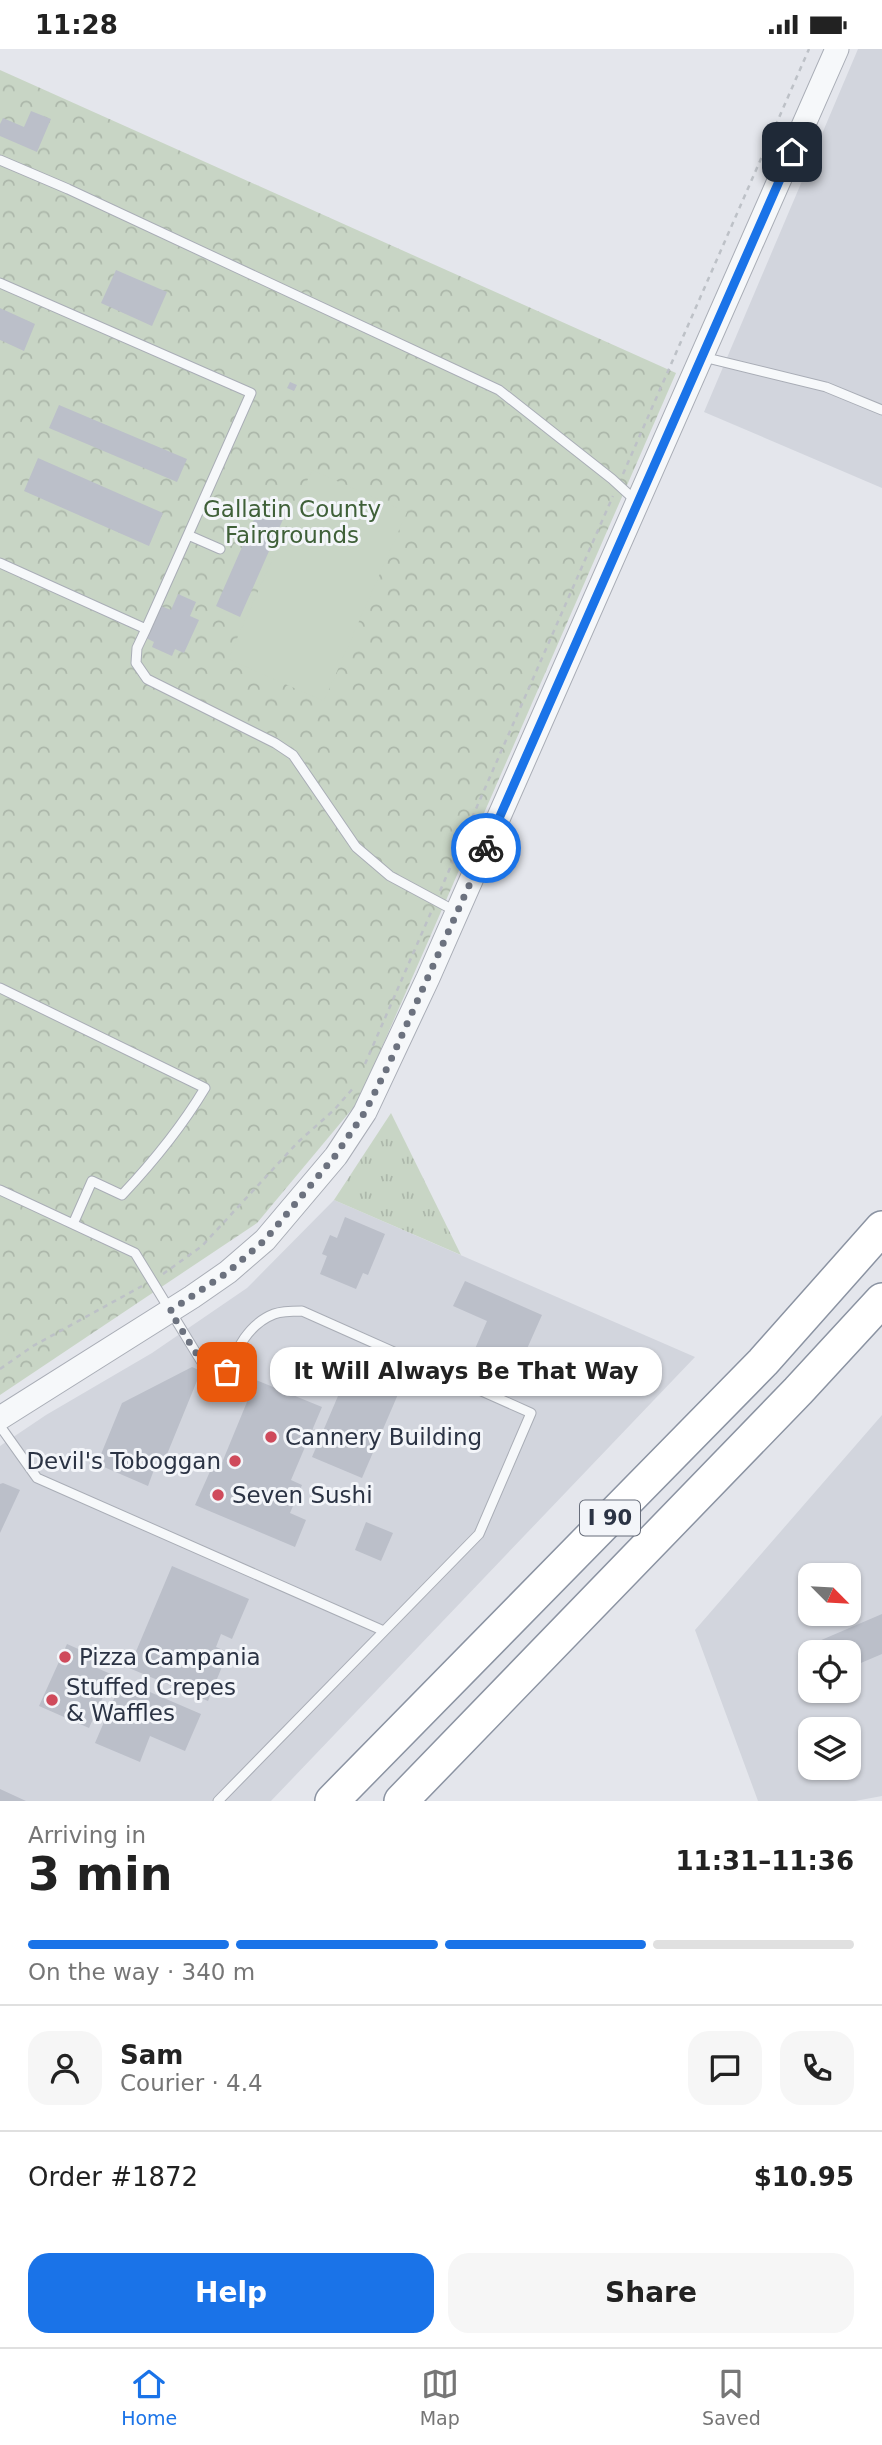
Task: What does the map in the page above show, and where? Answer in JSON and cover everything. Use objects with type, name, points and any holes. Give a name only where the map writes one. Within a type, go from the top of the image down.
[{"type":"highway","name":"I 90","points":[[332,1801],[763,1362],[882,1228]]},
{"type":"highway","name":"I 90","points":[[401,1801],[799,1391],[882,1300]]},
{"type":"street","points":[[0,1418],[228,1272],[265,1240],[335,1156],[365,1112],[428,978],[837,49]]},
{"type":"lane","points":[[0,160],[68,189],[499,390],[637,503]]},
{"type":"lane","points":[[0,283],[251,393],[137,648],[136,663],[147,679],[275,743],[293,755],[356,847],[390,876],[457,912]]},
{"type":"lane","points":[[701,356],[825,387],[882,410]]},
{"type":"lane","points":[[188,535],[220,549]]},
{"type":"lane","points":[[0,563],[146,629]]},
{"type":"lane","points":[[0,988],[205,1088],[166,1147],[122,1195],[92,1181],[73,1224]]},
{"type":"lane","points":[[0,1190],[135,1253],[201,1361],[227,1372],[237,1347],[251,1329],[275,1313],[302,1311],[531,1413],[479,1534],[218,1801]]},
{"type":"lane","points":[[0,1426],[37,1478],[384,1631]]},
{"type":"path","points":[[361,1072],[809,49]]},
{"type":"path","points":[[0,1369],[33,1346],[152,1282],[202,1246],[356,1084]]},
{"type":"shaded area","points":[[858,49],[882,49],[882,488],[704,412]]},
{"type":"shaded area","points":[[334,1200],[695,1357],[271,1801],[0,1801],[0,1446],[46,1415],[152,1353],[247,1288]]},
{"type":"shaded area","points":[[882,1415],[882,1796],[855,1801],[758,1801],[695,1630]]},
{"type":"green space","name":"Gallatin County Fairgrounds","points":[[0,70],[676,373],[358,1102],[257,1223],[0,1395]]},
{"type":"green space","points":[[312,470],[407,512],[324,701],[228,659]]},
{"type":"green space","points":[[391,1113],[461,1255],[334,1200]]},
{"type":"building","points":[[31,111],[51,119],[37,152],[0,136],[3,118],[24,127]]},
{"type":"building","points":[[116,270],[167,292],[152,326],[101,303]]},
{"type":"building","points":[[0,308],[35,324],[24,351],[0,340]]},
{"type":"building","points":[[290,382],[297,385],[294,391],[287,388]]},
{"type":"building","points":[[59,405],[187,459],[177,482],[49,428]]},
{"type":"building","points":[[38,458],[163,513],[149,546],[24,491]]},
{"type":"building","points":[[264,497],[288,508],[240,617],[216,606]]},
{"type":"building","points":[[178,594],[196,602],[190,616],[199,620],[184,653],[175,649],[172,656],[152,647],[154,642],[146,638],[161,606],[171,610]]},
{"type":"building","points":[[345,1217],[385,1234],[368,1275],[363,1273],[356,1289],[320,1274],[327,1256],[322,1254],[330,1235],[337,1238]]},
{"type":"building","points":[[465,1281],[542,1315],[514,1378],[471,1358],[487,1321],[453,1306]]},
{"type":"building","points":[[358,1349],[408,1371],[362,1478],[312,1457]]},
{"type":"building","points":[[192,1367],[201,1371],[161,1469],[155,1467],[148,1486],[97,1464],[122,1403]]},
{"type":"building","name":"Cannery Building","points":[[256,1380],[322,1407],[291,1480],[302,1485],[290,1513],[306,1520],[295,1547],[195,1505],[212,1467],[219,1470]]},
{"type":"building","points":[[0,1484],[20,1490],[0,1533]]},
{"type":"building","points":[[366,1522],[393,1533],[381,1561],[355,1550]]},
{"type":"building","points":[[172,1566],[249,1599],[232,1639],[221,1634],[216,1647],[228,1652],[208,1701],[129,1668]]},
{"type":"building","points":[[882,1614],[882,1654],[861,1663],[861,1640],[821,1640],[854,1626],[861,1626],[861,1623]]},
{"type":"building","points":[[67,1644],[101,1659],[97,1668],[113,1675],[89,1728],[39,1706]]},
{"type":"building","points":[[122,1680],[201,1714],[185,1751],[150,1736],[140,1762],[95,1743]]},
{"type":"building","points":[[0,1789],[26,1801],[0,1801]]},
{"type":"way so far","points":[[227,1372],[201,1361],[170,1311],[228,1272],[265,1240],[335,1156],[365,1112],[389,1064],[486,848]]},
{"type":"place","name":"It Will Always Be That Way","points":[[227,1372]]},
{"type":"place","name":"Cannery Building","points":[[271,1437]]},
{"type":"place","name":"Devil's Toboggan","points":[[235,1461]]},
{"type":"place","name":"Seven Sushi","points":[[218,1495]]},
{"type":"place","name":"Pizza Campania","points":[[65,1657]]},
{"type":"place","name":"Stuffed Crepes & Waffles","points":[[52,1700]]},
{"type":"route","points":[[486,848],[792,152]]}]
